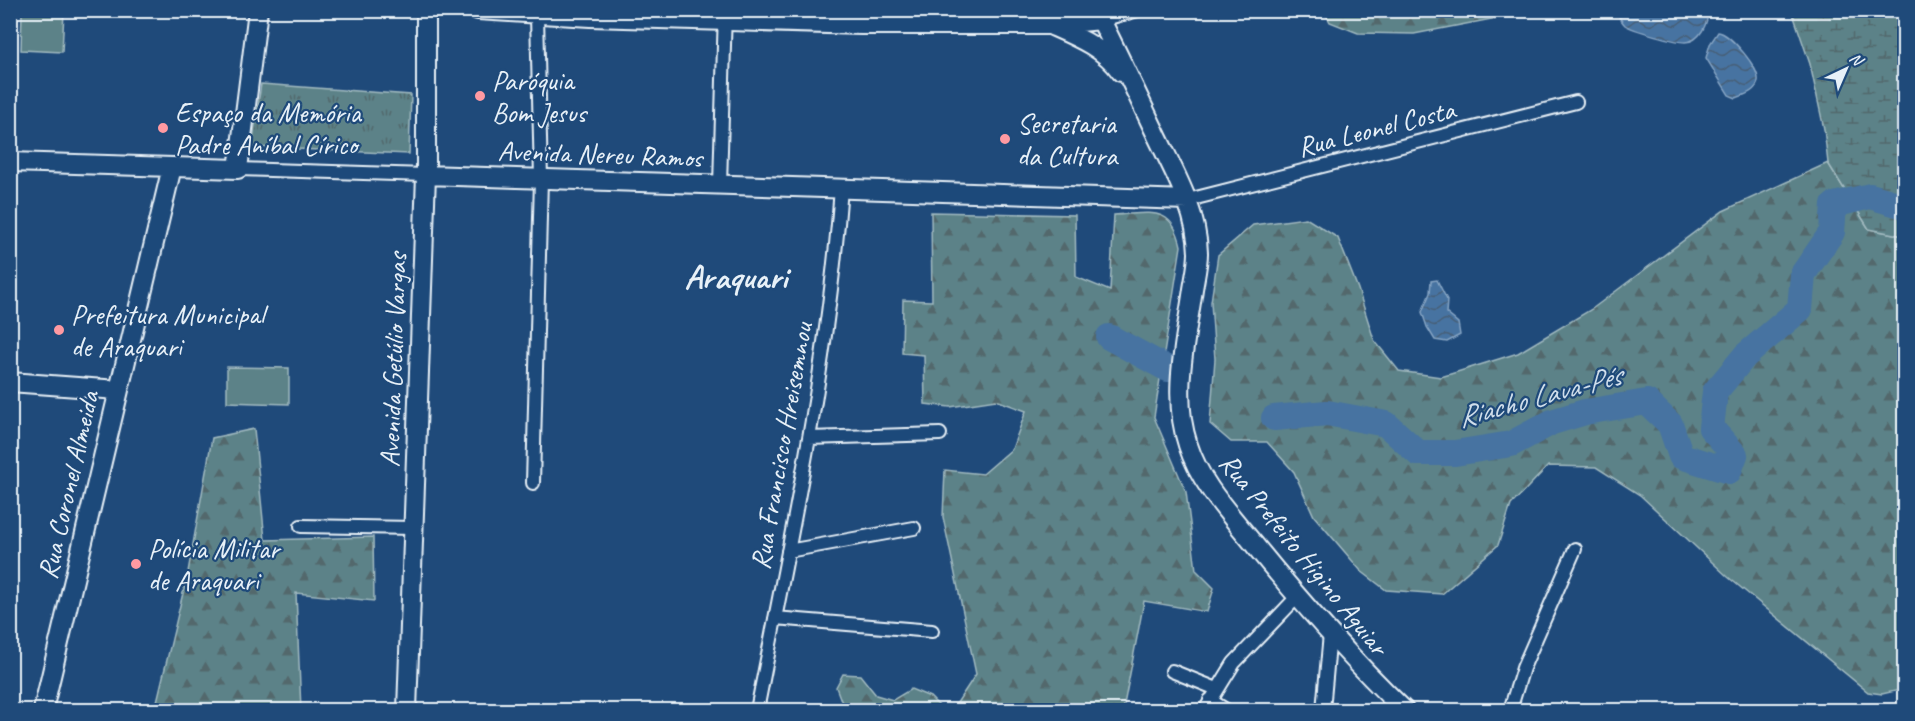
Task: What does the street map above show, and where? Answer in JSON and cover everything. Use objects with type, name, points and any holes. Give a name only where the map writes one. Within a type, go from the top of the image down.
[{"type":"main road","points":[[238,169],[258,10]]},
{"type":"main road","name":"Avenida Getúlio Vargas","points":[[407,711],[426,175],[426,10]]},
{"type":"main road","points":[[478,10],[537,15],[861,18],[1050,25],[1099,15]]},
{"type":"main road","name":"Rua Prefeito Higino Aguiar","points":[[1099,15],[1188,200],[1196,232],[1198,255],[1181,375],[1182,421],[1187,445],[1198,471],[1297,597],[1404,711]]},
{"type":"main road","points":[[1050,25],[1084,40],[1101,52],[1116,65],[1137,95]]},
{"type":"main road","name":"Avenida Nereu Ramos","points":[[10,162],[238,169]]},
{"type":"main road","name":"Rua Coronel Almeida","points":[[43,711],[172,167]]},
{"type":"main road","name":"Avenida Nereu Ramos","points":[[426,175],[1188,200]]},
{"type":"main road","points":[[10,382],[118,390]]},
{"type":"street","points":[[1099,15],[1138,10]]},
{"type":"street","points":[[533,483],[541,179],[537,15]]},
{"type":"street","points":[[720,184],[725,16]]},
{"type":"street","name":"Rua Leonel Costa","points":[[1188,200],[1576,102]]},
{"type":"street","name":"Avenida Nereu Ramos","points":[[238,169],[426,175]]},
{"type":"street","name":"Rua Francisco Hreisemnou","points":[[757,711],[809,438],[830,305],[841,188]]},
{"type":"street","points":[[809,438],[940,434]]},
{"type":"street","points":[[301,526],[414,528]]},
{"type":"street","points":[[788,551],[914,528]]},
{"type":"street","points":[[1510,711],[1522,668],[1575,549]]},
{"type":"street","points":[[1226,711],[1207,705],[1234,663],[1263,630],[1297,597]]},
{"type":"street","points":[[775,618],[932,631]]},
{"type":"street","points":[[1323,711],[1330,634]]},
{"type":"street","points":[[1172,671],[1217,689]]},
{"type":"green space","points":[[22,11],[64,11],[62,52],[21,50]]},
{"type":"green space","points":[[1324,11],[1533,11],[1414,34],[1358,33],[1330,22]]},
{"type":"green space","points":[[1792,11],[1904,11],[1904,236],[1869,229],[1828,163],[1824,129],[1810,64]]},
{"type":"green space","points":[[261,84],[411,95],[409,154],[252,147]]},
{"type":"green space","points":[[1828,163],[1869,229],[1904,236],[1904,689],[1882,694],[1868,692],[1728,577],[1640,495],[1596,467],[1548,466],[1511,505],[1498,545],[1442,594],[1386,590],[1361,571],[1314,516],[1294,472],[1267,442],[1231,442],[1210,424],[1215,359],[1211,302],[1218,255],[1253,225],[1306,218],[1338,238],[1358,289],[1374,340],[1399,371],[1441,377],[1518,353],[1592,309],[1723,211]]},
{"type":"green space","points":[[931,212],[1075,215],[1076,277],[1110,291],[1114,215],[1157,214],[1172,223],[1177,233],[1181,246],[1154,417],[1186,492],[1196,570],[1214,588],[1207,612],[1144,601],[1123,710],[943,710],[955,706],[976,674],[943,517],[945,470],[983,474],[1012,449],[1026,411],[996,400],[950,407],[925,404],[924,355],[902,353],[903,300],[932,301]]},
{"type":"green space","points":[[227,367],[289,368],[289,404],[227,402]]},
{"type":"green space","points":[[254,429],[265,540],[373,537],[374,601],[296,593],[301,710],[155,710],[188,572],[212,438]]},
{"type":"green space","points":[[843,674],[860,675],[876,695],[893,700],[911,689],[930,697],[943,710],[841,710],[842,703],[836,687]]},
{"type":"water","points":[[1651,10],[1708,11],[1707,21],[1695,39],[1685,42],[1636,30],[1625,25],[1619,17]]},
{"type":"water","points":[[1718,32],[1730,38],[1749,60],[1757,75],[1758,81],[1755,87],[1750,92],[1736,98],[1729,95],[1706,58],[1710,44]]},
{"type":"water","points":[[1437,280],[1447,300],[1446,313],[1458,323],[1460,335],[1447,342],[1435,340],[1422,312],[1430,293],[1431,281]]},
{"type":"waterway","name":"Riacho Lava-Pés","points":[[1274,418],[1327,413],[1386,424],[1418,453],[1455,453],[1511,444],[1552,422],[1585,412],[1647,402],[1670,424],[1681,456],[1729,471],[1735,455],[1711,428],[1715,392],[1745,356],[1800,309],[1803,274],[1832,232],[1834,205],[1870,196],[1904,206]]},
{"type":"waterway","name":"Riacho Lava-Pés","points":[[1109,337],[1168,369]]},
{"type":"place","name":"Paróquia Bom Jesus","points":[[480,96]]},
{"type":"place","name":"Espaço da Memória Padre Aníbal Círico","points":[[163,128]]},
{"type":"place","name":"Secretaria da Cultura","points":[[1005,139]]},
{"type":"place","name":"Prefeitura Municipal de Araquari","points":[[59,330]]},
{"type":"place","name":"Polícia Militar de Araquari","points":[[136,564]]},
{"type":"district","name":"Araquari","points":[[736,276]]}]
